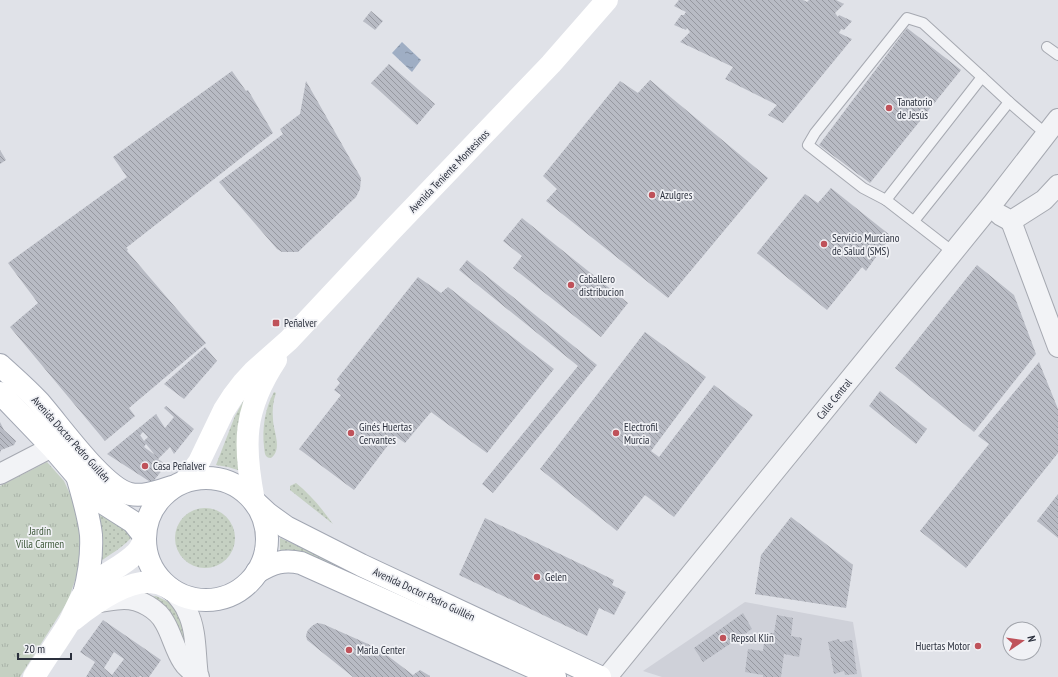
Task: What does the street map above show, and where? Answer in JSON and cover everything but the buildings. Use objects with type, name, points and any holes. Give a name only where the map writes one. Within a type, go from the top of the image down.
[{"type":"main road","name":"Avenida Teniente Montesinos","points":[[179,484],[199,462],[224,410],[243,383],[254,371],[289,340],[551,64],[607,0]]},
{"type":"main road","name":"Avenida Teniente Montesinos","points":[[254,500],[247,456],[248,425],[263,381],[289,340]]},
{"type":"main road","name":"Avenida Doctor Pedro Guillén","points":[[0,365],[20,382],[38,401],[99,473],[123,492],[131,495],[140,495],[153,493],[179,484]]},
{"type":"main road","name":"Avenida Doctor Pedro Guillén","points":[[0,393],[52,447],[90,491],[100,501],[133,522],[145,538]]},
{"type":"main road","points":[[77,476],[89,521],[91,535],[91,552],[87,583],[91,598]]},
{"type":"main road","points":[[91,598],[114,593],[128,586],[148,582],[155,582],[162,585],[172,590],[185,596],[198,600],[212,600],[225,597],[238,591],[249,583],[258,572],[263,561],[267,536],[263,517],[259,508],[246,492],[227,481],[217,478],[195,478],[179,484],[164,494],[156,504],[150,514],[146,526],[146,551],[155,573],[172,590]]},
{"type":"main road","name":"Avenida Doctor Pedro Guillén","points":[[254,500],[268,514],[286,527],[361,565],[600,677]]},
{"type":"main road","points":[[34,677],[69,623],[91,598],[93,584],[136,554],[145,538]]},
{"type":"main road","name":"Avenida Doctor Pedro Guillén","points":[[258,572],[267,566],[280,562],[288,561],[301,563],[547,675]]},
{"type":"street","name":"Calle Central","points":[[607,677],[993,203],[1052,126]]},
{"type":"street","points":[[1011,221],[1044,200],[1058,185]]},
{"type":"street","points":[[993,203],[999,215],[1011,221],[1058,347]]},
{"type":"street","points":[[0,474],[52,447]]},
{"type":"street","points":[[172,590],[182,601],[188,611],[199,676]]},
{"type":"street","points":[[91,598],[125,599],[138,601],[150,607],[165,621],[183,663],[199,676]]},
{"type":"lane","points":[[953,252],[886,200],[863,188],[808,145],[815,133],[907,18],[923,23],[1009,102],[1052,126]]},
{"type":"lane","points":[[1047,47],[1058,55]]},
{"type":"lane","points":[[886,200],[982,77]]},
{"type":"lane","points":[[914,221],[1009,102]]},
{"type":"shaded area","points":[[745,602],[853,622],[862,677],[662,677],[643,671]]},
{"type":"green space","points":[[274,392],[276,393],[273,402],[273,424],[277,445],[275,454],[269,458],[265,454],[263,433],[266,411]]},
{"type":"green space","points":[[245,398],[241,471],[216,465],[235,416]]},
{"type":"green space","name":"Jardín Villa Carmen","points":[[47,462],[64,481],[75,505],[82,538],[78,571],[68,601],[20,677],[0,677],[0,486]]},
{"type":"green space","points":[[296,483],[307,492],[333,524],[290,490],[290,486]]},
{"type":"green space","points":[[205,508],[221,513],[226,517],[230,522],[235,538],[230,554],[226,559],[221,563],[205,568],[189,563],[184,559],[180,554],[175,538],[180,522],[184,517],[189,513]]},
{"type":"green space","points":[[98,514],[134,534],[121,547],[96,565]]},
{"type":"green space","points":[[280,538],[341,565],[344,569],[339,569],[291,551],[280,550]]},
{"type":"green space","points":[[156,596],[177,606],[185,625],[186,648],[146,598]]},
{"type":"water","points":[[402,42],[421,60],[412,72],[392,53]]},
{"type":"place","name":"Tanatorio de Jesús","points":[[889,108]]},
{"type":"place","name":"Azulgres","points":[[652,195]]},
{"type":"place","name":"Servicio Murciano de Salud (SMS)","points":[[824,244]]},
{"type":"place","name":"Caballero distribucion","points":[[571,285]]},
{"type":"place","name":"Peñalver","points":[[276,323]]},
{"type":"place","name":"Ginés Huertas Cervantes","points":[[351,433]]},
{"type":"place","name":"Electrofil Murcia","points":[[616,433]]},
{"type":"place","name":"Casa Peñalver","points":[[145,466]]},
{"type":"place","name":"Gelen","points":[[537,577]]},
{"type":"place","name":"Repsol Klin","points":[[723,638]]},
{"type":"place","name":"Huertas Motor","points":[[978,646]]},
{"type":"place","name":"Marla Center","points":[[349,650]]}]
